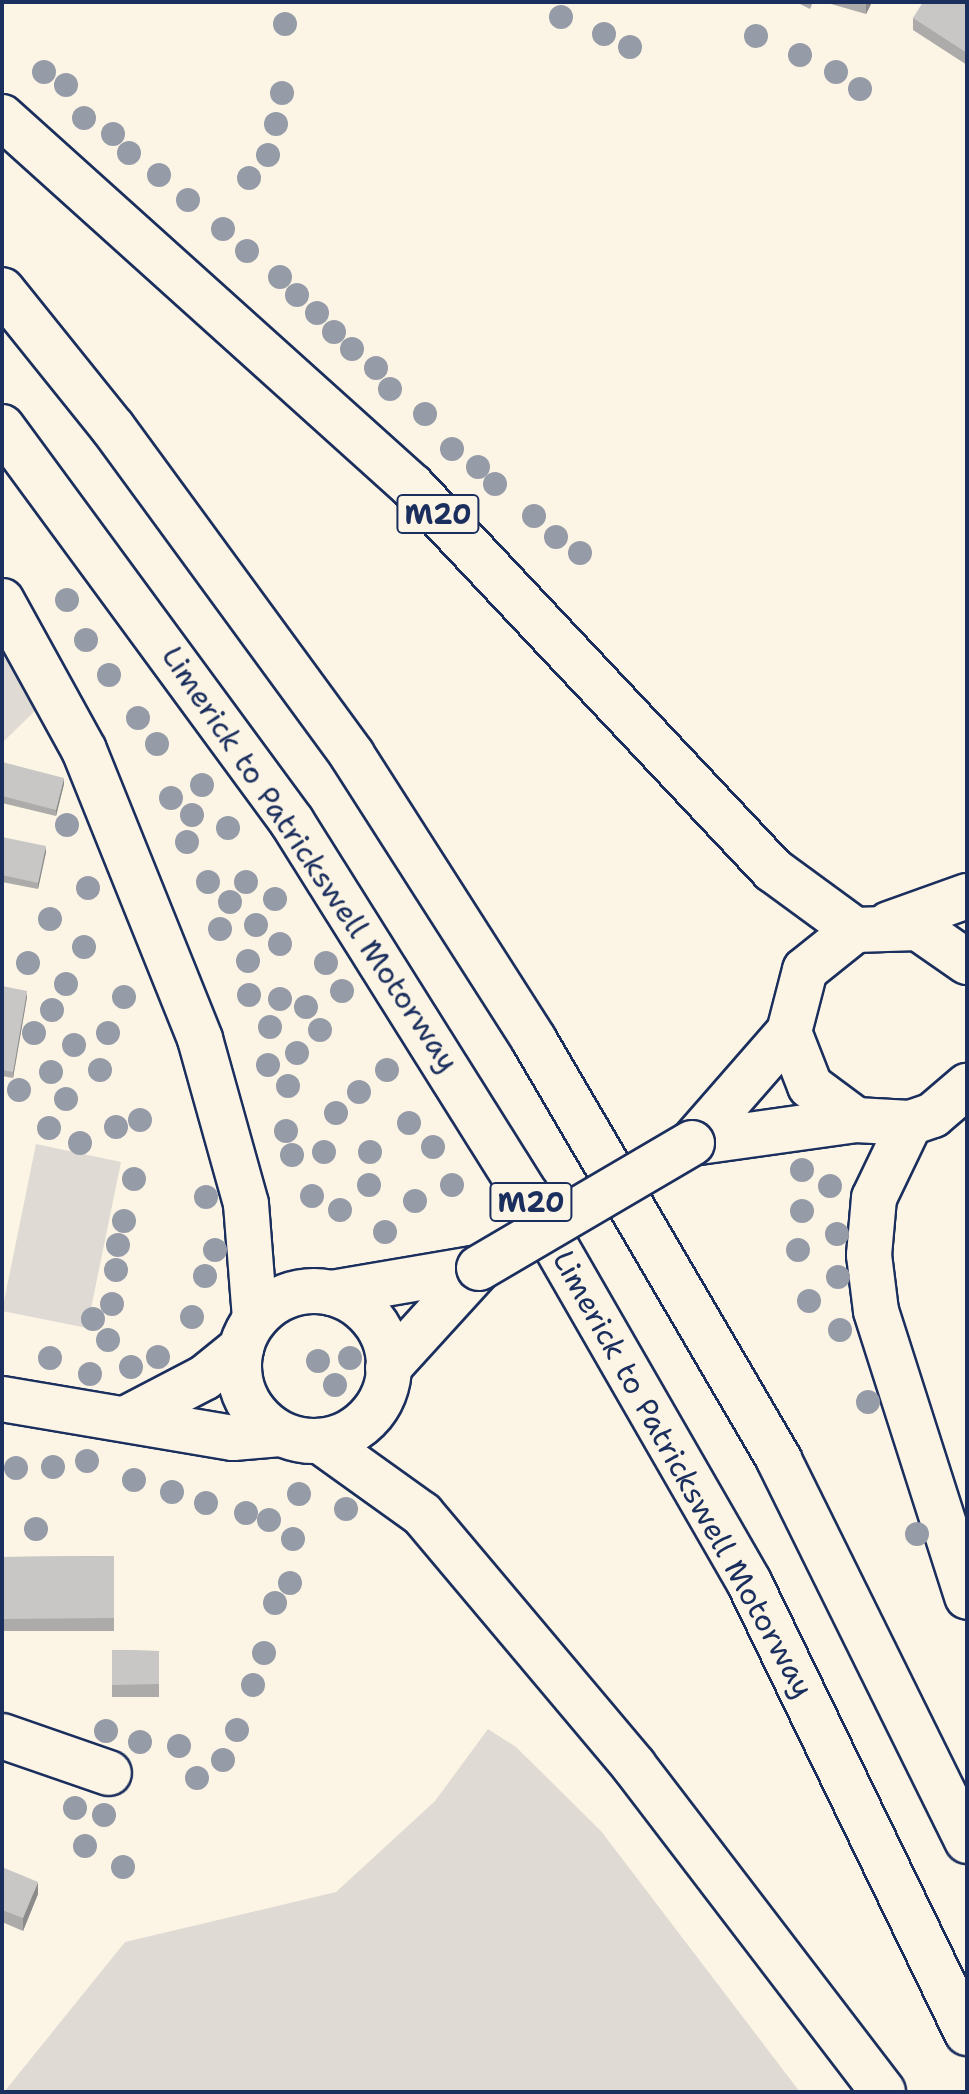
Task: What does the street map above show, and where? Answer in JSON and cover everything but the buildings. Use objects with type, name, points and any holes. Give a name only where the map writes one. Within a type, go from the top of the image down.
[{"type":"main road","name":"M20","points":[[2,117],[412,486],[773,870],[872,927]]},
{"type":"main road","name":"M20","points":[[2,290],[113,428],[352,755],[534,1040],[779,1460],[967,1841]]},
{"type":"main road","name":"Limerick to Patrickswell Motorway","points":[[2,427],[284,809],[504,1157],[749,1582],[967,2033]]},
{"type":"main road","points":[[2,601],[84,750],[200,1039],[246,1204],[248,1334],[245,1398],[300,1437],[422,1514],[634,1766],[883,2092]]},
{"type":"main road","points":[[388,1368],[479,1268],[692,1143],[789,1032],[805,970],[872,927],[967,896]]},
{"type":"main road","points":[[872,927],[945,941],[967,962]]},
{"type":"main road","points":[[789,1032],[810,1086],[856,1120]]},
{"type":"main road","points":[[692,1143],[856,1120],[910,1123],[962,1099]]},
{"type":"main road","points":[[910,1123],[874,1198],[873,1283],[913,1442],[967,1597]]},
{"type":"main road","points":[[127,1418],[204,1378],[290,1295],[332,1293],[479,1268]]},
{"type":"main road","points":[[2,1399],[233,1438],[300,1437],[360,1425],[385,1390],[388,1368],[373,1321],[332,1293]]},
{"type":"main road","points":[[2,1736],[109,1773]]},
{"type":"shaded area","points":[[2,646],[42,704],[2,743]]},
{"type":"shaded area","points":[[36,1144],[121,1162],[87,1328],[2,1311]]},
{"type":"shaded area","points":[[488,1729],[516,1747],[601,1831],[800,2092],[4,2092],[125,1942],[336,1892],[435,1801]]}]
